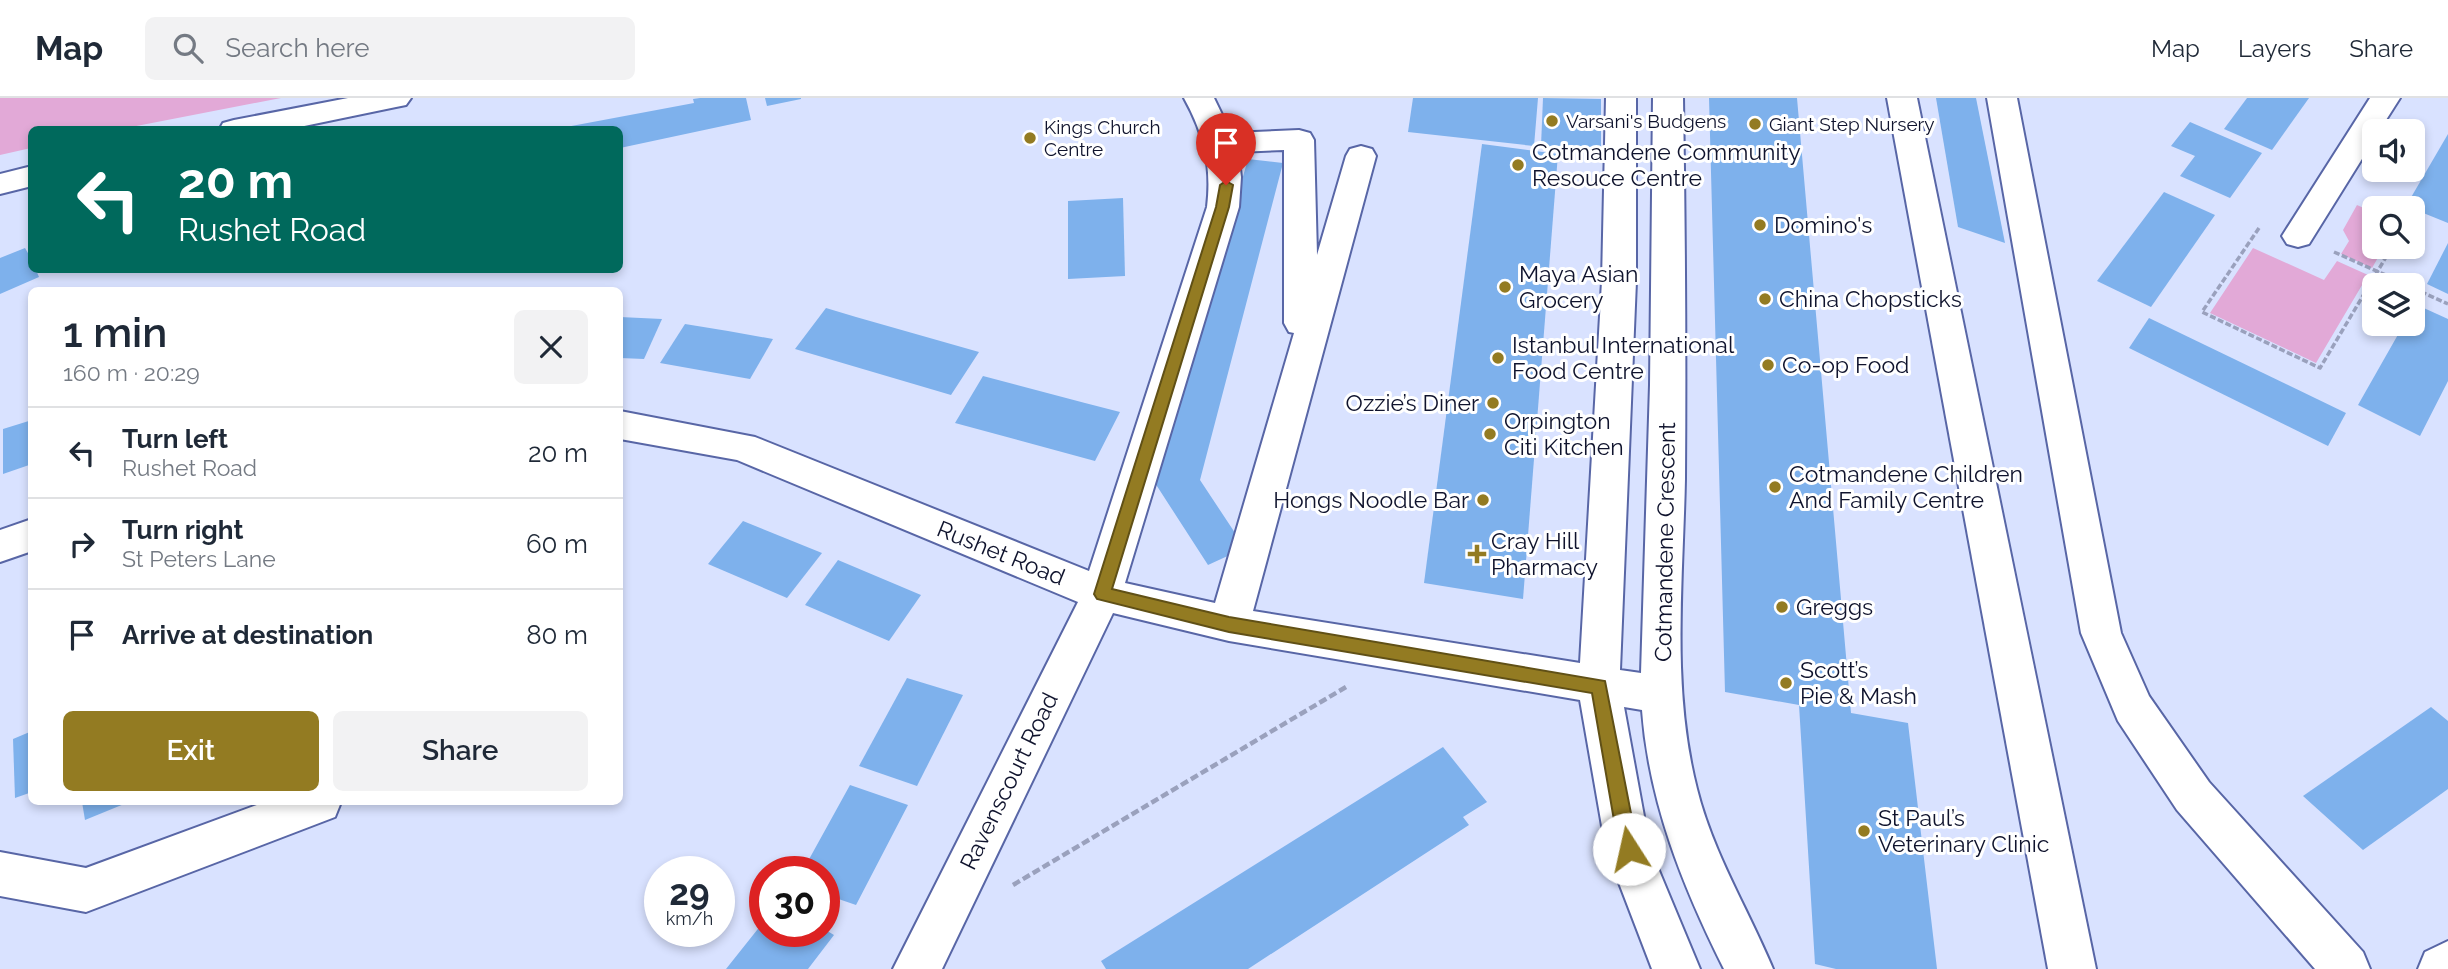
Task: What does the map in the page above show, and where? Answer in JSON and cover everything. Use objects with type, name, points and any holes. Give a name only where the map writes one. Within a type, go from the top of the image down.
[{"type":"street","points":[[254,126],[396,98]]},
{"type":"street","points":[[1199,98],[1222,143],[1300,140],[1302,366]]},
{"type":"street","points":[[1621,98],[1619,281],[1599,687],[1629,849],[1645,897],[1676,969]]},
{"type":"street","name":"Cotmandene Crescent","points":[[1668,98],[1670,323],[1661,695],[1670,770],[1692,842],[1729,931],[1749,969]]},
{"type":"street","points":[[1902,98],[2072,969]]},
{"type":"street","points":[[2002,98],[2101,633],[2133,708],[2193,796],[2346,969]]},
{"type":"street","points":[[2298,236],[2385,98]]},
{"type":"street","name":"Ravenscourt Road","points":[[917,969],[1102,594],[1223,207],[1226,164],[1222,143]]},
{"type":"street","points":[[1229,624],[1361,156]]},
{"type":"street","points":[[0,184],[28,177]]},
{"type":"street","name":"Rushet Road","points":[[623,426],[741,447],[1102,594],[1229,624],[1599,687],[1661,695]]},
{"type":"street","points":[[0,546],[28,536]]},
{"type":"street","points":[[0,874],[86,890],[311,805]]},
{"type":"street","points":[[2442,969],[2448,965]]},
{"type":"path","points":[[2381,273],[2377,271],[2298,236],[2264,221],[2202,312],[2320,368],[2377,271],[2384,259]]},
{"type":"path","points":[[2425,293],[2448,304]]},
{"type":"path","points":[[1007,889],[1401,654]]},
{"type":"shaded area","points":[[0,98],[281,98],[136,126],[28,126],[28,149],[0,155]]},
{"type":"shaded area","points":[[2357,205],[2362,207],[2362,259],[2377,259],[2372,268],[2341,254],[2349,241],[2343,230]]},
{"type":"shaded area","points":[[2253,248],[2324,280],[2337,261],[2364,273],[2362,285],[2316,363],[2210,313]]},
{"type":"building","points":[[746,98],[751,120],[623,147],[623,126],[571,126],[694,103],[693,99]]},
{"type":"building","points":[[765,98],[801,98],[801,99],[767,106]]},
{"type":"building","points":[[1413,98],[1538,98],[1534,146],[1408,132]]},
{"type":"building","points":[[1543,98],[1601,99],[1601,153],[1541,146]]},
{"type":"building","points":[[1709,98],[1797,98],[1851,713],[1908,723],[1937,969],[1836,969],[1815,964],[1799,705],[1725,692]]},
{"type":"building","points":[[1936,98],[1976,98],[2005,243],[1958,227]]},
{"type":"building","points":[[2247,98],[2309,98],[2272,150],[2224,129]]},
{"type":"building","points":[[2190,122],[2262,153],[2230,198],[2180,176],[2195,156],[2171,146]]},
{"type":"building","points":[[2448,134],[2448,223],[2425,214],[2425,196],[2412,196],[2420,182],[2425,182],[2425,173]]},
{"type":"building","points":[[1482,144],[1558,154],[1523,599],[1424,583]]},
{"type":"building","points":[[1248,159],[1283,163],[1200,480],[1245,548],[1208,565],[1155,483]]},
{"type":"building","points":[[2164,192],[2215,215],[2151,307],[2097,281]]},
{"type":"building","points":[[1123,198],[1125,276],[1068,279],[1068,201]]},
{"type":"building","points":[[2448,243],[2448,294],[2427,284]]},
{"type":"building","points":[[25,248],[28,253],[28,273],[37,273],[39,277],[0,294],[0,258]]},
{"type":"building","points":[[826,308],[979,352],[951,395],[795,349]]},
{"type":"building","points":[[2425,309],[2448,319],[2448,381],[2420,436],[2358,405],[2397,336],[2425,336]]},
{"type":"building","points":[[623,317],[662,319],[644,359],[623,358]]},
{"type":"building","points":[[2149,318],[2346,413],[2328,446],[2129,348]]},
{"type":"building","points":[[685,324],[773,339],[750,379],[660,363]]},
{"type":"building","points":[[983,376],[1120,412],[1095,461],[955,423]]},
{"type":"building","points":[[28,421],[28,465],[3,474],[3,429]]},
{"type":"building","points":[[743,521],[822,553],[787,598],[708,564]]},
{"type":"building","points":[[838,560],[921,595],[889,641],[805,605]]},
{"type":"building","points":[[907,678],[963,695],[917,786],[859,766]]},
{"type":"building","points":[[2431,707],[2448,721],[2448,789],[2363,850],[2303,796]]},
{"type":"building","points":[[28,733],[28,793],[15,798],[13,739]]},
{"type":"building","points":[[1443,747],[1487,802],[1463,817],[1469,825],[1248,969],[1106,969],[1101,961]]},
{"type":"building","points":[[850,785],[908,805],[856,905],[840,900],[840,856],[811,856]]},
{"type":"building","points":[[82,805],[122,805],[85,820]]},
{"type":"building","points":[[749,940],[749,947],[825,947],[808,969],[726,969]]},
{"type":"place","name":"Varsani's Budgens","points":[[1552,121]]},
{"type":"place","name":"Giant Step Nursery","points":[[1755,124]]},
{"type":"place","name":"Kings Church Centre","points":[[1030,138]]},
{"type":"place","name":"Cotmandene Community Resouce Centre","points":[[1518,165]]},
{"type":"place","name":"Domino's","points":[[1760,225]]},
{"type":"place","name":"Maya Asian Grocery","points":[[1505,287]]},
{"type":"place","name":"China Chopsticks","points":[[1765,299]]},
{"type":"place","name":"Istanbul International Food Centre","points":[[1498,358]]},
{"type":"place","name":"Co-op Food","points":[[1768,365]]},
{"type":"place","name":"Ozzie’s Diner","points":[[1493,403]]},
{"type":"place","name":"Orpington Citi Kitchen","points":[[1490,434]]},
{"type":"place","name":"Cotmandene Children And Family Centre","points":[[1775,487]]},
{"type":"place","name":"Hongs Noodle Bar","points":[[1483,500]]},
{"type":"place","name":"Cray Hill Pharmacy","points":[[1477,554]]},
{"type":"place","name":"Greggs","points":[[1782,607]]},
{"type":"place","name":"Scott’s Pie & Mash","points":[[1786,683]]},
{"type":"place","name":"St Paul’s Veterinary Clinic","points":[[1864,831]]},
{"type":"route","points":[[1226,185],[1223,207],[1102,594],[1229,624],[1599,687],[1629,849]]}]
